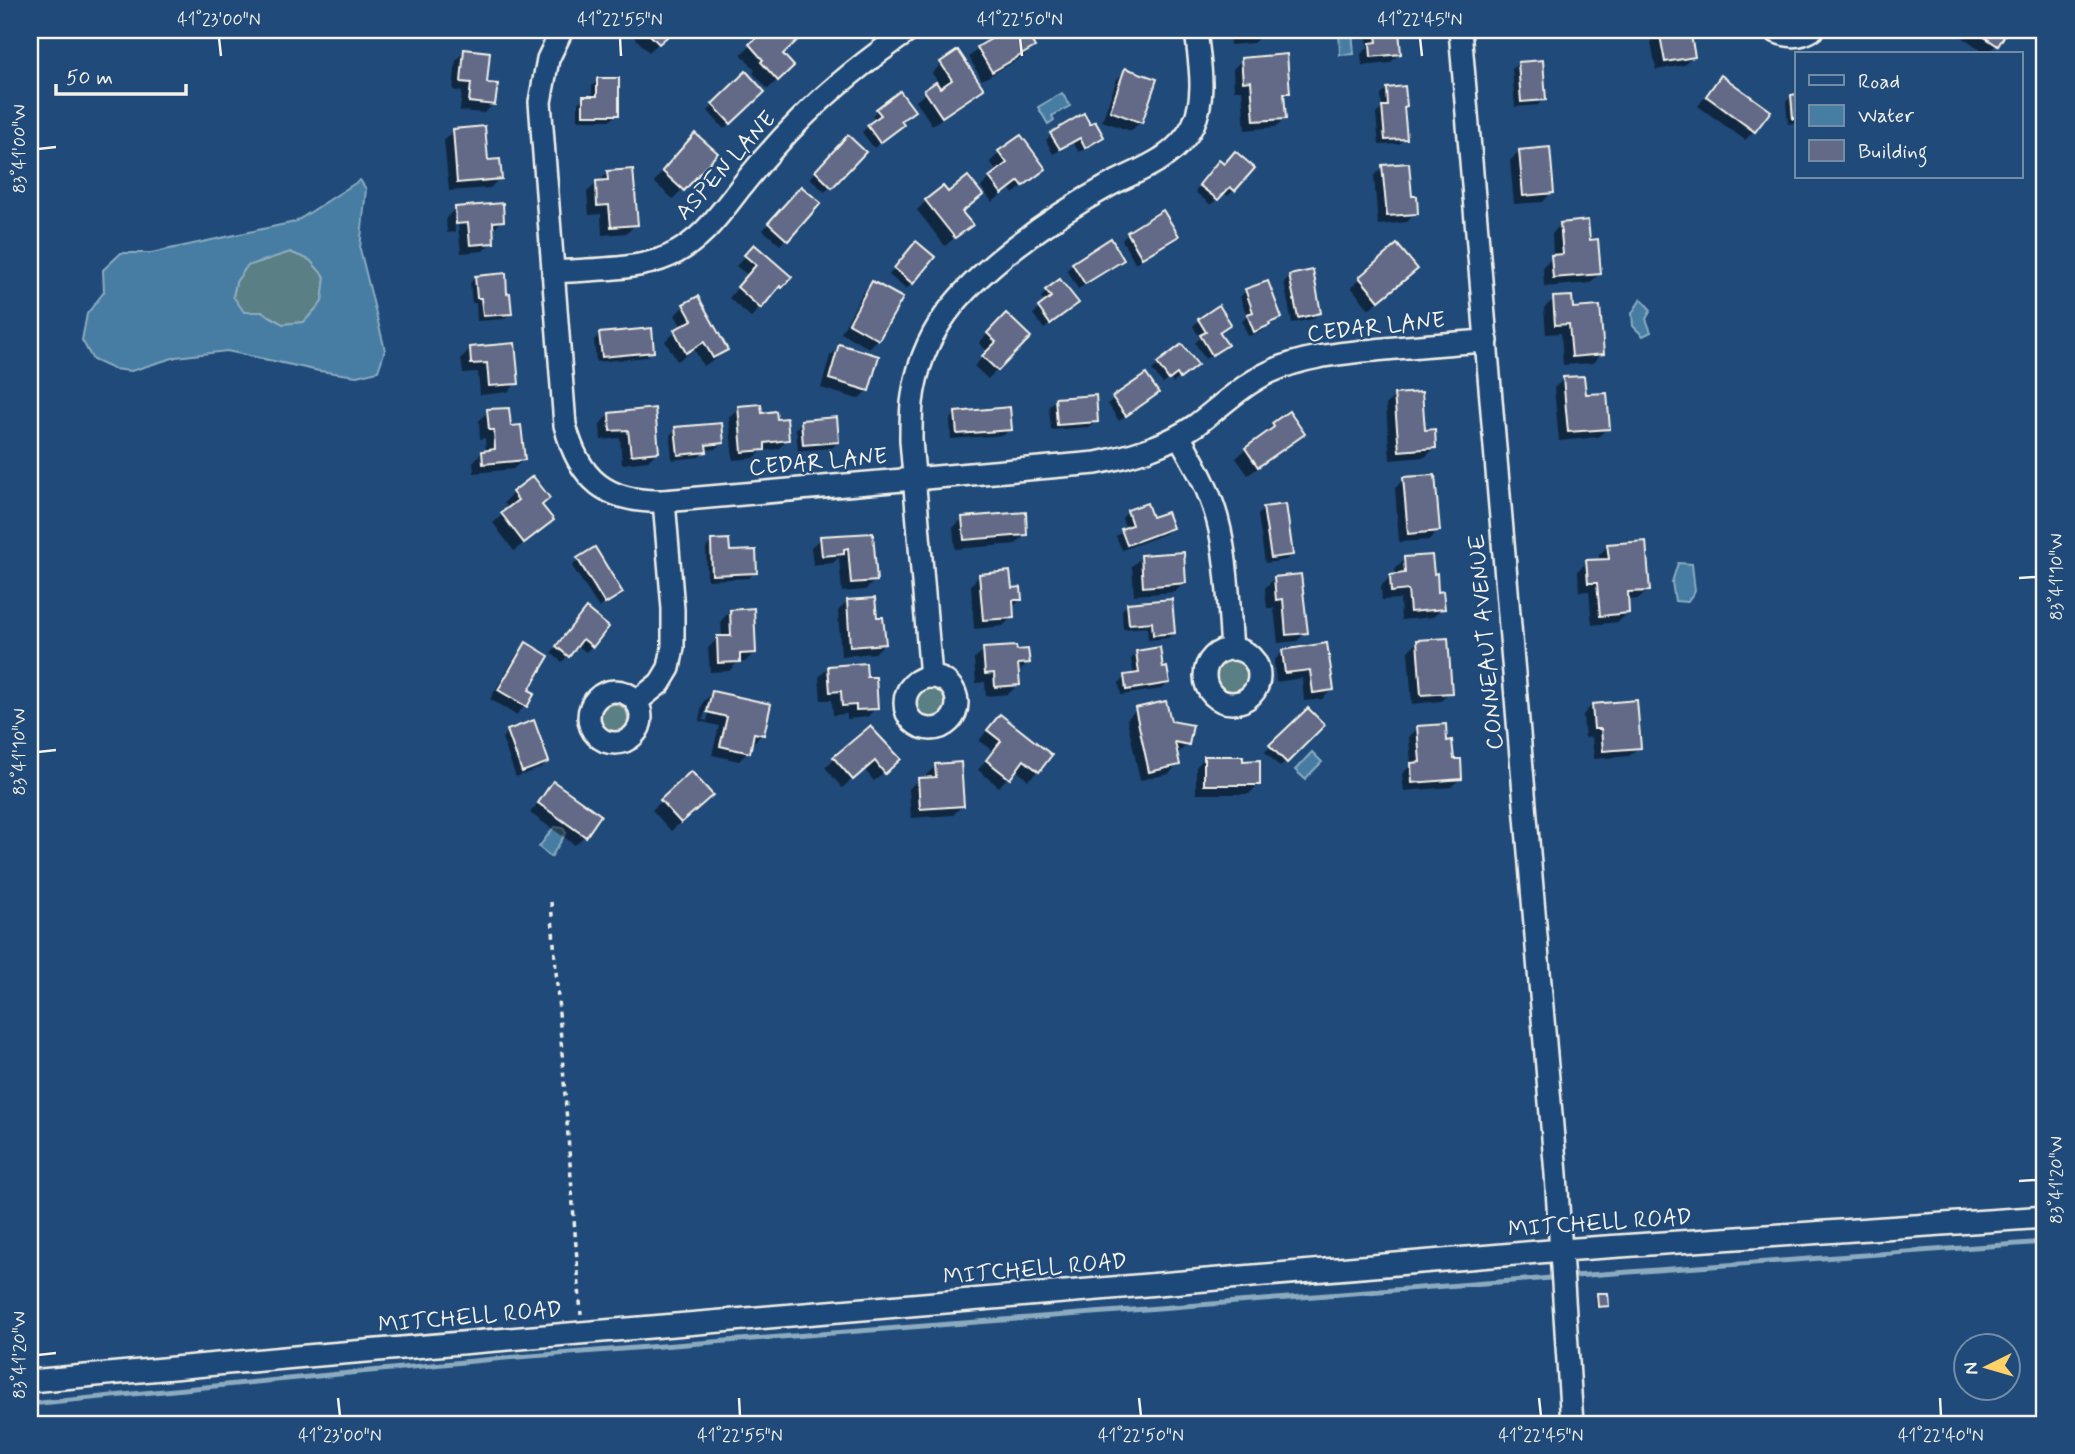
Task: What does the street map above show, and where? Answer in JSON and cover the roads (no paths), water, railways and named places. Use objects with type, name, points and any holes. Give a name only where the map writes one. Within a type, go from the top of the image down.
[{"type":"street","name":"CEDAR LANE","points":[[562,30],[548,59],[540,102],[565,425],[571,449],[585,472],[606,489],[630,499],[664,501],[1096,463],[1148,450],[1179,436],[1246,385],[1296,362],[1332,354],[1487,341]]},
{"type":"street","name":"ASPEN LANE","points":[[553,272],[639,265],[680,251],[699,237],[803,117],[842,82],[910,30]]},
{"type":"street","points":[[931,677],[911,440],[912,401],[925,351],[936,328],[968,286],[1049,221],[1084,199],[1155,163],[1177,147],[1193,124],[1200,98],[1196,30]]},
{"type":"street","name":"CONNEAUT AVENUE","points":[[1460,30],[1562,1250],[1572,1424]]},
{"type":"street","points":[[1773,30],[1785,36],[1807,34],[1812,30]]},
{"type":"street","points":[[1179,436],[1208,491],[1220,529],[1232,649]]},
{"type":"street","points":[[636,702],[660,683],[669,668],[673,647],[673,609],[664,501]]},
{"type":"street","name":"MITCHELL ROAD","points":[[30,1381],[1562,1250],[2045,1217]]},
{"type":"water","points":[[1339,30],[1352,30],[1354,54],[1340,55]]},
{"type":"water","points":[[1062,93],[1070,106],[1052,116],[1054,120],[1048,124],[1038,107]]},
{"type":"water","points":[[360,180],[366,189],[360,249],[385,350],[378,371],[357,376],[319,371],[227,351],[176,357],[131,371],[113,369],[93,360],[82,340],[87,314],[104,292],[103,270],[121,253],[151,253],[295,222]],"holes":[[[290,252],[310,260],[325,277],[322,302],[304,322],[283,324],[262,312],[244,312],[233,296],[236,282],[247,266]]]},
{"type":"water","points":[[1641,299],[1651,310],[1646,319],[1651,332],[1643,336],[1633,326],[1632,313]]},
{"type":"water","points":[[1678,563],[1692,564],[1695,591],[1687,602],[1675,601],[1672,582]]},
{"type":"water","points":[[1312,752],[1322,762],[1305,779],[1295,770]]},
{"type":"water","points":[[554,827],[563,828],[566,833],[551,857],[539,847]]},
{"type":"waterway","points":[[1574,1276],[2045,1242]]},
{"type":"waterway","points":[[30,1404],[505,1358],[1551,1278]]}]
